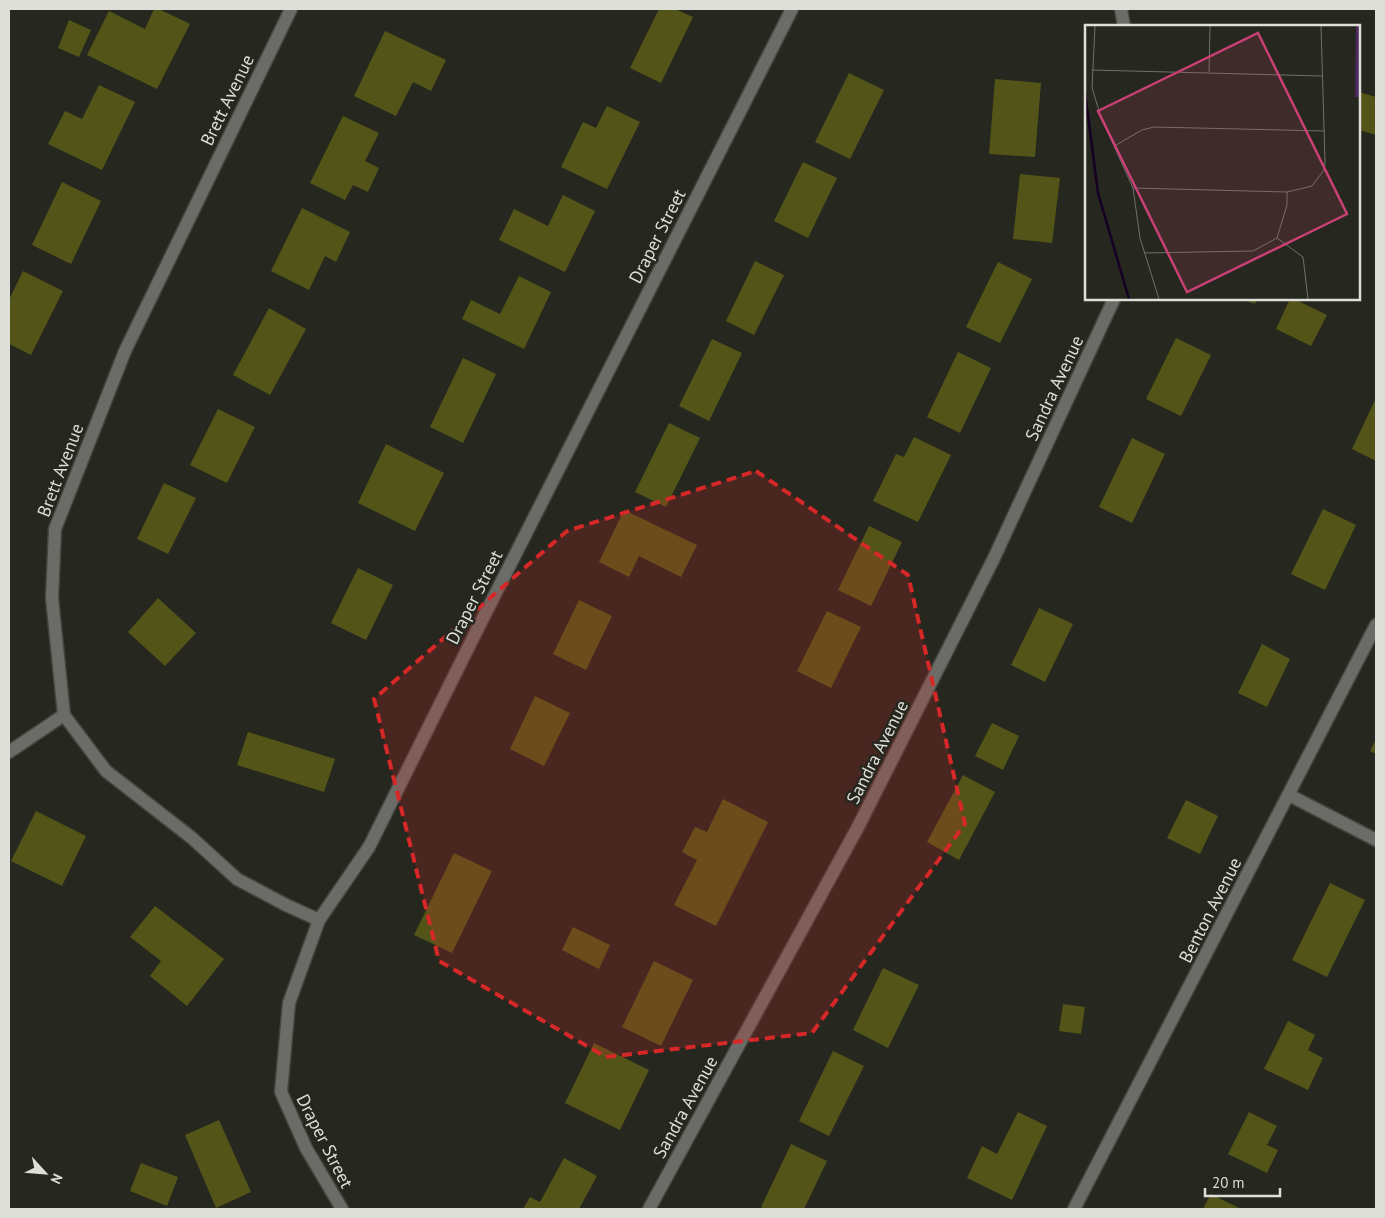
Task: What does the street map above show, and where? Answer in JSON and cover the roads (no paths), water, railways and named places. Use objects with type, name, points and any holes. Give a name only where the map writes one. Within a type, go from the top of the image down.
[{"type":"street","name":"Brett Avenue","points":[[64,715],[52,598],[55,529],[125,351],[291,9]]},
{"type":"street","name":"Draper Street","points":[[342,1209],[306,1148],[281,1092],[289,1003],[319,920],[369,847],[474,634],[792,9]]},
{"type":"street","points":[[1121,9],[1124,25]]},
{"type":"street","name":"Sandra Avenue","points":[[649,1209],[858,827],[994,558],[1114,300]]},
{"type":"street","name":"Benton Avenue","points":[[1074,1209],[1290,795],[1376,625]]},
{"type":"street","points":[[9,752],[64,715],[106,771],[192,838],[237,879],[319,920]]},
{"type":"street","points":[[1290,795],[1376,840]]}]
